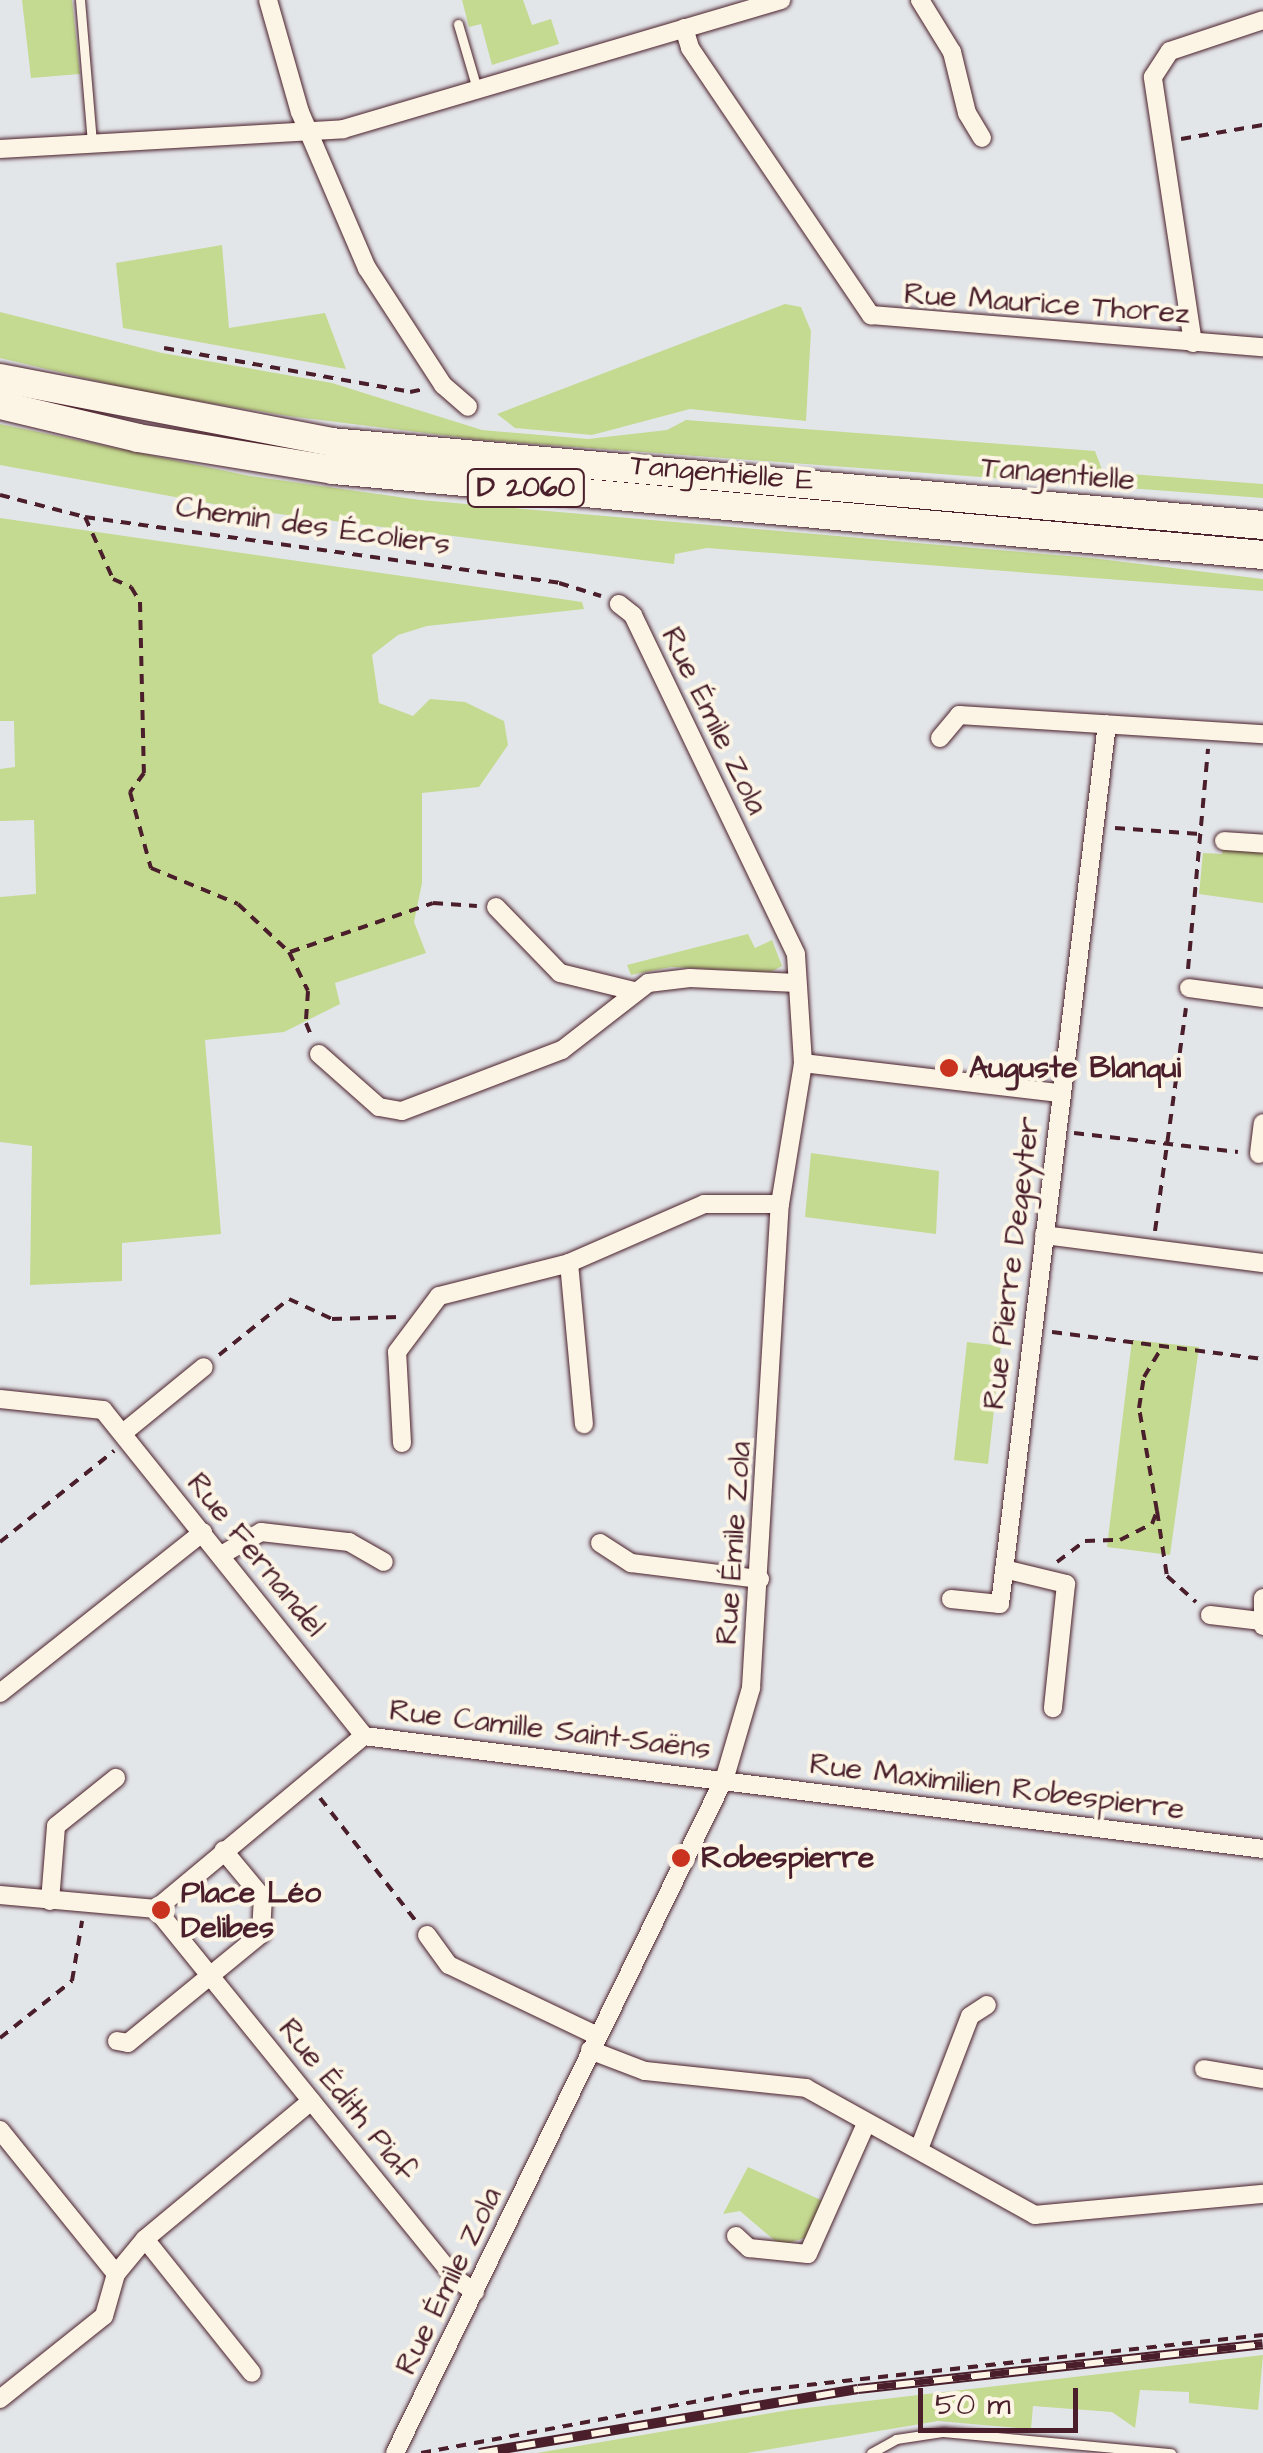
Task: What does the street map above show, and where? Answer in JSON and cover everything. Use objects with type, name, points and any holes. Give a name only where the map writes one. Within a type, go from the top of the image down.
[{"type":"main road","name":"Tangentielle E","points":[[0,378],[331,442],[848,489]]},
{"type":"main road","name":"Tangentielle E","points":[[0,405],[138,438],[333,470],[1263,554]]},
{"type":"main road","name":"Tangentielle","points":[[848,489],[1263,525]]},
{"type":"main road","points":[[1061,507],[1263,516]]},
{"type":"street","points":[[268,0],[311,134],[367,268],[443,385],[468,407]]},
{"type":"street","points":[[0,150],[311,134],[781,0]]},
{"type":"street","points":[[920,0],[952,52],[967,113],[982,138]]},
{"type":"street","points":[[1192,343],[1154,77],[1161,58],[1263,20]]},
{"type":"street","name":"Rue Maurice Thorez","points":[[684,28],[690,48],[872,315],[1263,347]]},
{"type":"street","name":"Rue Émile Zola","points":[[395,2453],[725,1778],[751,1688],[780,1204],[804,1063],[797,982],[786,927],[633,615],[619,604]]},
{"type":"street","points":[[940,738],[959,715],[1263,734]]},
{"type":"street","name":"Rue Pierre Degeyter","points":[[952,1600],[1000,1604],[1059,1093],[1107,724]]},
{"type":"street","points":[[1224,841],[1263,844]]},
{"type":"street","points":[[496,907],[560,974],[634,991]]},
{"type":"street","points":[[319,1054],[379,1107],[402,1111],[562,1050],[621,1010],[634,991],[664,979],[797,982]]},
{"type":"street","points":[[1189,988],[1263,998]]},
{"type":"street","points":[[804,1063],[1059,1093]]},
{"type":"street","points":[[1259,1154],[1263,1124]]},
{"type":"street","points":[[402,1442],[397,1352],[439,1296],[569,1263],[704,1204],[780,1204]]},
{"type":"street","points":[[1044,1235],[1263,1263]]},
{"type":"street","points":[[569,1263],[584,1424]]},
{"type":"street","points":[[123,1433],[204,1368]]},
{"type":"street","name":"Rue Fernandel","points":[[0,1399],[103,1410],[223,1554],[364,1736]]},
{"type":"street","points":[[0,1693],[203,1532]]},
{"type":"street","points":[[223,1554],[261,1532],[349,1542],[384,1562]]},
{"type":"street","points":[[600,1544],[632,1563],[760,1579]]},
{"type":"street","points":[[1004,1569],[1032,1580],[1066,1584],[1053,1708]]},
{"type":"street","points":[[1210,1615],[1261,1624],[1263,1598]]},
{"type":"street","name":"Rue Camille Saint-Saëns","points":[[156,1909],[364,1736],[725,1778]]},
{"type":"street","points":[[50,1900],[56,1826],[116,1778]]},
{"type":"street","name":"Rue Maximilien Robespierre","points":[[725,1778],[1263,1849]]},
{"type":"street","points":[[117,2041],[128,2043],[260,1934],[266,1906],[223,1850]]},
{"type":"street","points":[[0,1895],[156,1909]]},
{"type":"street","name":"Rue Édith Piaf","points":[[156,1909],[456,2279],[475,2292]]},
{"type":"street","points":[[427,1935],[448,1964],[650,2072],[806,2088],[1035,2215],[1263,2194]]},
{"type":"street","points":[[920,2149],[970,2016],[987,2005]]},
{"type":"street","points":[[1204,2068],[1263,2079]]},
{"type":"street","points":[[0,2400],[104,2316],[116,2274],[144,2239],[311,2101]]},
{"type":"street","points":[[736,2236],[749,2248],[808,2254],[866,2124]]},
{"type":"street","points":[[0,2130],[116,2274]]},
{"type":"street","points":[[144,2239],[252,2373]]},
{"type":"lane","points":[[80,0],[92,145]]},
{"type":"lane","points":[[458,24],[477,89]]},
{"type":"lane","points":[[871,2453],[896,2439],[943,2432],[1171,2453]]},
{"type":"path","points":[[1162,142],[1263,125]]},
{"type":"path","points":[[164,348],[410,392],[443,385]]},
{"type":"path","name":"Chemin des Écoliers","points":[[0,495],[85,517],[559,583],[619,604]]},
{"type":"path","points":[[85,517],[113,579],[131,587],[140,602],[144,773],[130,792],[151,868],[238,904],[289,952],[308,992],[306,1024]]},
{"type":"path","points":[[1155,1235],[1164,1145],[1189,988],[1209,740]]},
{"type":"path","points":[[1106,827],[1201,834]]},
{"type":"path","points":[[289,952],[433,903],[496,907]]},
{"type":"path","points":[[1068,1132],[1259,1154]]},
{"type":"path","points":[[204,1368],[290,1298],[332,1320],[383,1313]]},
{"type":"path","points":[[1032,1329],[1161,1350],[1263,1360]]},
{"type":"path","points":[[1161,1350],[1144,1376],[1139,1408],[1142,1452],[1157,1511],[1167,1576],[1210,1615]]},
{"type":"path","points":[[0,1542],[115,1449],[123,1433]]},
{"type":"path","points":[[1032,1580],[1086,1541],[1137,1536],[1157,1511]]},
{"type":"path","points":[[308,1782],[427,1935]]},
{"type":"path","points":[[0,2038],[72,1981],[83,1912]]},
{"type":"path","points":[[421,2453],[754,2391],[1263,2335]]},
{"type":"green space","points":[[22,0],[72,0],[80,74],[31,78]]},
{"type":"green space","points":[[462,0],[523,0],[532,25],[551,19],[559,44],[492,65],[481,24],[469,27]]},
{"type":"green space","points":[[222,245],[229,328],[325,313],[346,369],[123,328],[116,263]]},
{"type":"green space","points":[[785,304],[801,307],[811,331],[806,421],[690,409],[592,435],[515,428],[497,414]]},
{"type":"green space","points":[[0,312],[162,353],[332,383],[482,430],[588,439],[667,430],[686,420],[1095,451],[1103,472],[1263,484],[1263,498],[482,440],[288,416],[139,391],[0,358]]},
{"type":"green space","points":[[0,424],[250,476],[420,500],[1091,558],[1263,579],[1263,591],[707,548],[675,554],[674,564],[241,509],[0,465]]},
{"type":"green space","points":[[0,518],[582,602],[584,609],[427,626],[398,635],[372,655],[379,703],[413,716],[430,699],[465,702],[504,721],[508,745],[479,787],[422,793],[422,883],[414,922],[426,953],[335,983],[340,1004],[284,1032],[205,1040],[221,1234],[122,1243],[122,1281],[30,1285],[32,1146],[0,1142],[0,897],[36,894],[34,820],[0,821],[0,769],[15,767],[14,721],[0,721]]},
{"type":"green space","points":[[1223,845],[1263,848],[1263,903],[1199,894],[1203,853],[1222,854]]},
{"type":"green space","points":[[748,934],[755,948],[772,940],[782,966],[771,972],[671,967],[631,975],[627,965]]},
{"type":"green space","points":[[811,1153],[939,1171],[936,1234],[805,1217]]},
{"type":"green space","points":[[1132,1340],[1199,1347],[1170,1555],[1107,1547]]},
{"type":"green space","points":[[967,1342],[1001,1346],[988,1464],[954,1460]]},
{"type":"green space","points":[[748,2167],[823,2201],[809,2237],[780,2245],[740,2211],[723,2214]]},
{"type":"green space","points":[[1263,2355],[1258,2410],[1189,2403],[1189,2392],[1140,2390],[1135,2428],[1112,2412],[1033,2406],[1031,2429],[938,2421],[747,2453],[537,2453],[789,2410]]},
{"type":"railway","points":[[479,2453],[858,2389],[1263,2344]]},
{"type":"place","name":"Auguste Blanqui","points":[[949,1068]]},
{"type":"place","name":"Robespierre","points":[[681,1858]]},
{"type":"place","name":"Place Léo Delibes","points":[[161,1910]]}]
